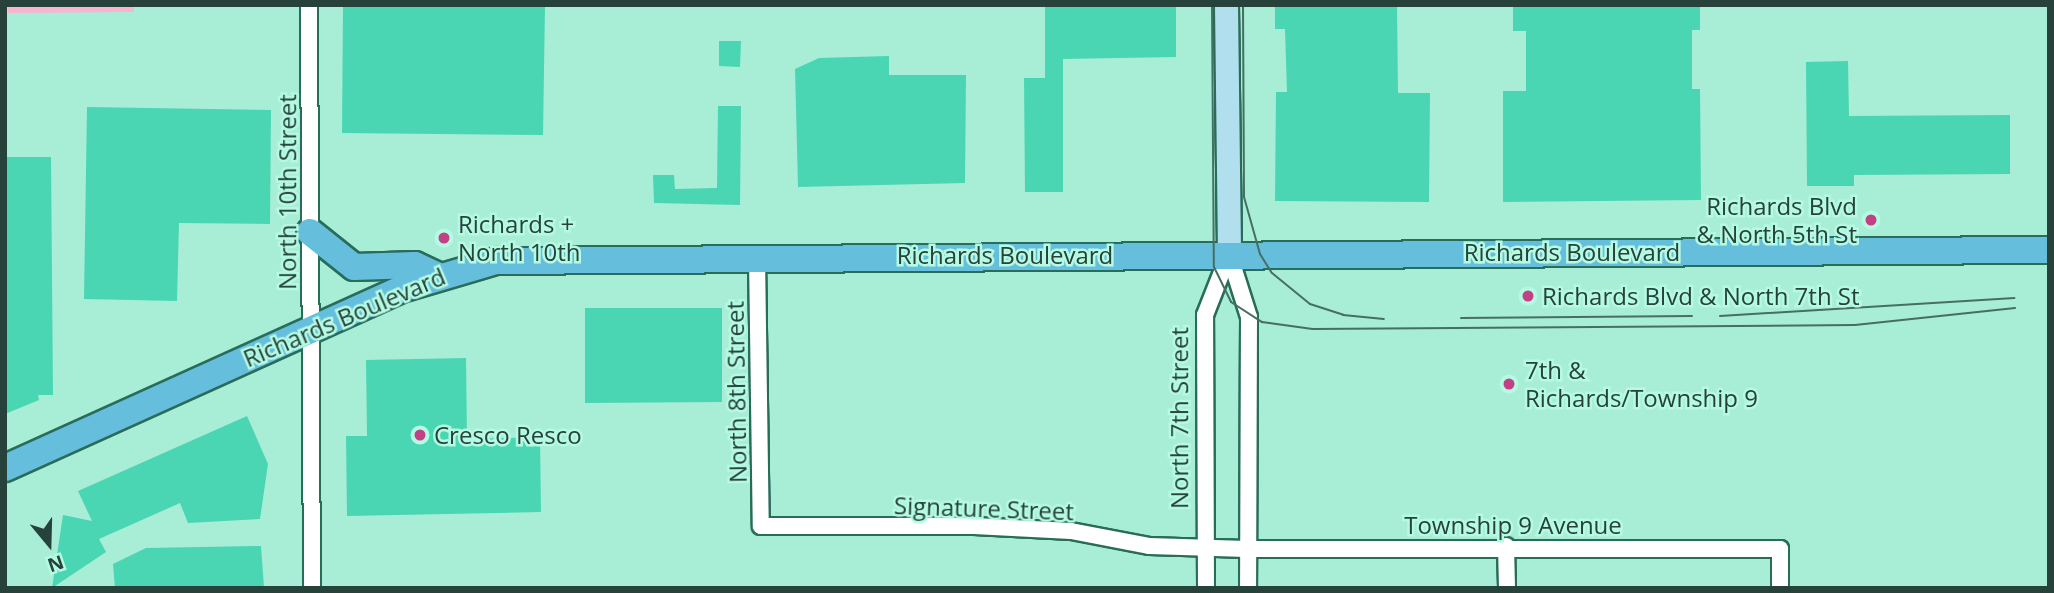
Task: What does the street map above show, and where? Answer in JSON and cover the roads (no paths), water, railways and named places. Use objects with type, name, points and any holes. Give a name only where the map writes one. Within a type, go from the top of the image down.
[{"type":"main road","name":"North 7th Street","points":[[1226,5],[1229,254]]},
{"type":"main road","points":[[310,232],[354,267],[415,265],[436,275]]},
{"type":"main road","name":"Richards Boulevard","points":[[5,468],[436,275],[532,258],[2049,250]]},
{"type":"street","name":"North 10th Street","points":[[309,5],[312,588]]},
{"type":"street","name":"North 7th Street","points":[[1206,588],[1205,315],[1229,254]]},
{"type":"street","name":"North 7th Street","points":[[1229,254],[1249,317],[1248,588]]},
{"type":"street","name":"North 8th Street","points":[[757,256],[761,526]]},
{"type":"street","name":"Signature Street","points":[[761,526],[974,526],[1207,548],[1247,549]]},
{"type":"street","name":"Township 9 Avenue","points":[[1247,549],[1506,546],[1780,549],[1780,588]]},
{"type":"street","points":[[1506,546],[1507,588]]},
{"type":"tram line","points":[[1212,5],[1214,267],[1231,302],[1262,322],[1313,329],[1855,325],[2015,308]]},
{"type":"tram line","points":[[1243,5],[1244,197],[1260,254],[1272,273],[1310,304],[1343,315],[1384,319]]},
{"type":"tram line","points":[[1720,316],[2014,298]]},
{"type":"tram line","points":[[1461,318],[1692,316]]},
{"type":"place","name":"Richards Blvd & North 5th St","points":[[1871,220]]},
{"type":"place","name":"Richards + North 10th","points":[[444,238]]},
{"type":"place","name":"Richards Blvd & North 7th St","points":[[1528,296]]},
{"type":"place","name":"7th & Richards/Township 9","points":[[1509,384]]},
{"type":"place","name":"Cresco Resco","points":[[420,435]]}]
